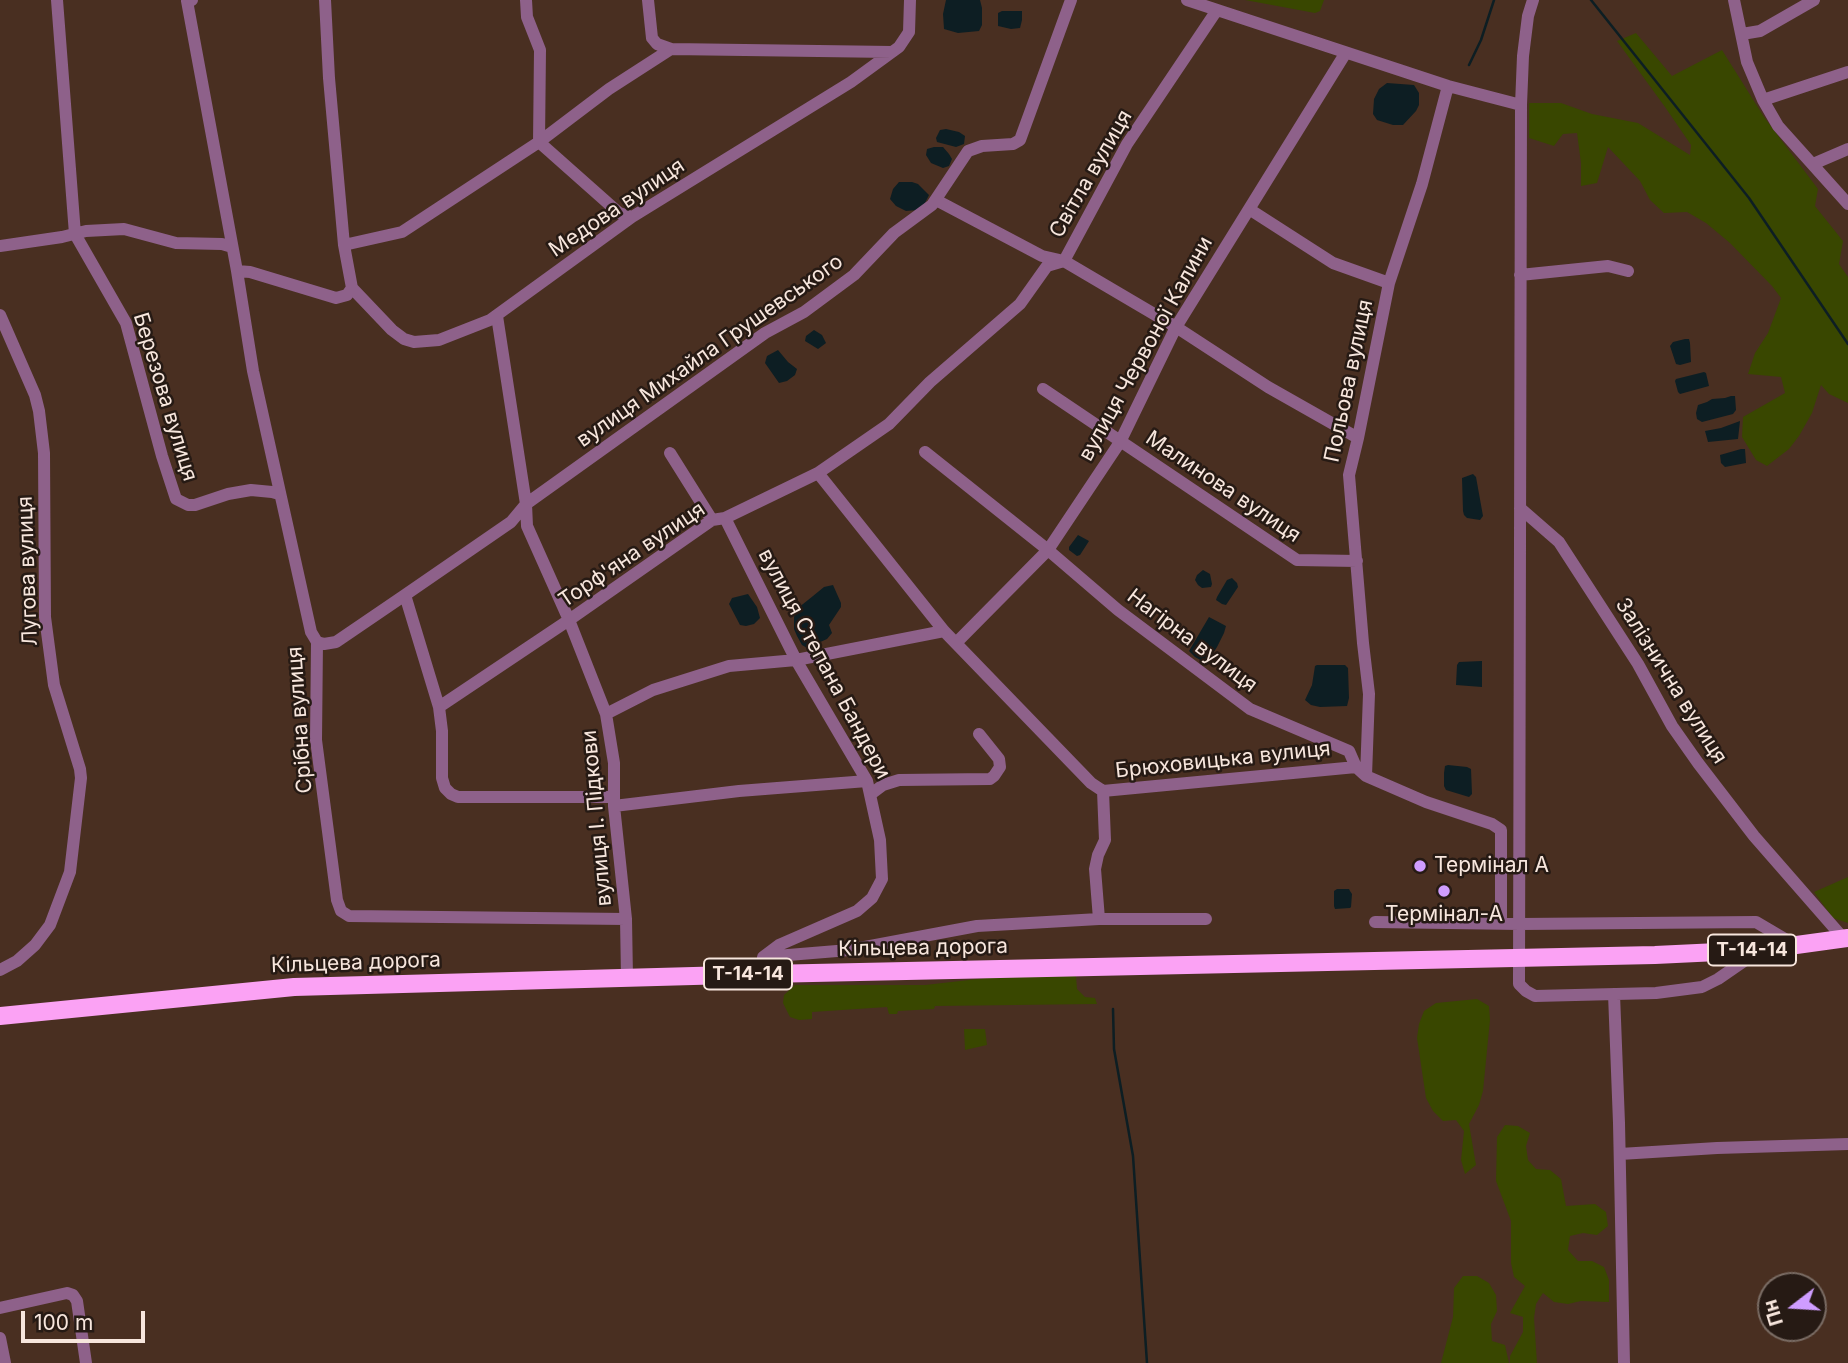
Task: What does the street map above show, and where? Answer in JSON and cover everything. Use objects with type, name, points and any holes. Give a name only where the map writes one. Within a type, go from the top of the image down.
[{"type":"highway","name":"Кільцева дорога","points":[[0,1016],[294,987],[627,977],[765,965],[1548,958],[1760,950],[1846,939]]},
{"type":"street","name":"Березова вулиця","points":[[57,0],[75,234],[126,323],[176,499],[188,505],[195,505],[228,494],[251,491],[279,494]]},
{"type":"street","points":[[237,271],[250,272],[336,298],[347,295],[352,288],[344,246],[325,0]]},
{"type":"street","points":[[526,0],[527,17],[540,50],[539,142],[619,213],[632,218]]},
{"type":"street","points":[[648,0],[652,37],[657,44],[671,48],[893,52]]},
{"type":"street","name":"Медова вулиця","points":[[352,288],[392,330],[404,339],[414,342],[439,340],[497,316],[632,218],[851,82],[893,52],[909,32],[911,0]]},
{"type":"street","name":"вулиця Михайла Грушевського","points":[[317,642],[335,642],[405,595],[511,522],[526,504],[765,333],[804,312],[854,275],[894,233],[932,205],[968,151],[982,146],[1013,144],[1020,140],[1071,0]]},
{"type":"street","points":[[1187,0],[1345,54],[1521,105]]},
{"type":"street","points":[[1534,0],[1528,16],[1522,56],[1521,105],[1519,984],[1535,996],[1656,993],[1702,987],[1760,950]]},
{"type":"street","points":[[1734,0],[1747,62],[1777,126],[1848,204]]},
{"type":"street","points":[[1742,34],[1760,30],[1814,0]]},
{"type":"street","name":"Срібна вулиця","points":[[190,1],[253,371],[311,632],[317,642],[316,740],[337,900],[341,911],[349,916],[626,919]]},
{"type":"street","name":"Світла вулиця","points":[[889,424],[930,382],[1020,304],[1047,266],[1063,261],[1127,144],[1217,10]]},
{"type":"street","points":[[344,246],[402,232],[539,142],[609,89],[671,48]]},
{"type":"street","name":"вулиця Червоної Калини","points":[[956,643],[1048,550],[1120,442],[1176,327],[1345,54]]},
{"type":"street","points":[[1763,100],[1848,72]]},
{"type":"street","name":"Польова вулиця","points":[[1361,771],[1369,703],[1349,475],[1390,283],[1422,184],[1448,86]]},
{"type":"street","points":[[1813,164],[1848,149]]},
{"type":"street","points":[[936,200],[1042,256],[1063,261],[1176,327],[1268,387],[1358,438]]},
{"type":"street","points":[[1249,209],[1333,263],[1390,283]]},
{"type":"street","points":[[0,246],[86,231],[124,229],[176,243],[222,244],[232,247]]},
{"type":"street","points":[[1520,275],[1608,266],[1628,271]]},
{"type":"street","name":"Лугова вулиця","points":[[0,315],[34,395],[38,411],[44,453],[45,617],[54,685],[81,778],[70,872],[50,925],[35,945],[0,970]]},
{"type":"street","name":"вулиця І. Підкови","points":[[497,316],[526,504],[527,526],[606,714],[614,763],[614,802],[626,919],[627,977]]},
{"type":"street","name":"Малинова вулиця","points":[[1043,389],[1297,560],[1357,561]]},
{"type":"street","name":"Торф'яна вулиця","points":[[439,707],[718,519],[818,473],[889,424]]},
{"type":"street","name":"Нагірна вулиця","points":[[925,452],[1118,610],[1250,709],[1349,751],[1361,771]]},
{"type":"street","name":"вулиця Степана Бандери","points":[[670,453],[718,519],[869,787],[880,840],[882,879],[872,898],[857,911],[779,945],[765,965]]},
{"type":"street","points":[[818,473],[944,631],[1091,783],[1103,792],[1105,840],[1095,869],[1099,919]]},
{"type":"street","name":"Залізнична вулиця","points":[[1520,508],[1559,542],[1638,664],[1672,726],[1698,763],[1754,836],[1846,939]]},
{"type":"street","points":[[405,595],[439,707],[442,778],[445,788],[458,797],[614,802],[739,791],[869,787],[899,780],[990,779],[1000,767],[999,759],[979,734]]},
{"type":"street","points":[[606,714],[653,690],[729,666],[796,660],[944,631]]},
{"type":"street","name":"Брюховицька вулиця","points":[[1103,792],[1361,771],[1426,802],[1492,824],[1501,830],[1501,923]]},
{"type":"street","points":[[765,965],[977,926],[1099,919],[1206,919]]},
{"type":"street","points":[[1375,922],[1756,922],[1795,946]]},
{"type":"street","points":[[1614,994],[1624,1363]]},
{"type":"street","points":[[1620,1154],[1848,1144]]},
{"type":"street","points":[[0,1308],[67,1293],[74,1294],[86,1363]]},
{"type":"street","points":[[0,1338],[5,1363]]},
{"type":"green space","points":[[1245,0],[1324,0],[1320,11],[1315,13]]},
{"type":"green space","points":[[1636,33],[1672,76],[1722,50],[1764,117],[1818,189],[1815,206],[1843,241],[1839,264],[1848,277],[1848,403],[1829,394],[1821,385],[1812,413],[1799,436],[1789,449],[1767,466],[1756,460],[1742,437],[1743,417],[1785,393],[1781,377],[1748,374],[1781,298],[1730,243],[1706,223],[1687,212],[1664,213],[1650,200],[1640,181],[1608,147],[1597,183],[1581,186],[1577,133],[1563,134],[1554,146],[1529,138],[1529,103],[1561,103],[1592,114],[1638,123],[1690,155],[1691,145],[1617,41]]},
{"type":"green space","points":[[1848,877],[1848,923],[1833,918],[1814,892]]},
{"type":"green space","points":[[1004,976],[1076,976],[1077,989],[1085,997],[1095,998],[1097,1004],[935,1006],[934,1009],[898,1011],[897,1014],[889,1014],[887,1007],[812,1012],[812,1019],[799,1020],[790,1017],[783,1003],[784,995],[795,985],[925,985]]},
{"type":"green space","points":[[1477,999],[1489,1006],[1490,1020],[1483,1091],[1469,1124],[1476,1165],[1465,1174],[1461,1160],[1464,1131],[1456,1120],[1443,1121],[1426,1098],[1417,1038],[1424,1011],[1436,1003]]},
{"type":"green space","points":[[964,1029],[985,1029],[987,1045],[965,1050]]},
{"type":"green space","points":[[1505,1125],[1518,1126],[1530,1133],[1526,1146],[1528,1160],[1536,1169],[1550,1170],[1561,1179],[1566,1206],[1595,1204],[1606,1212],[1608,1226],[1597,1235],[1583,1233],[1570,1236],[1568,1250],[1578,1261],[1592,1261],[1604,1267],[1609,1280],[1609,1302],[1581,1301],[1568,1304],[1554,1302],[1543,1293],[1536,1304],[1534,1318],[1537,1363],[1510,1363],[1510,1356],[1523,1332],[1523,1317],[1510,1313],[1525,1286],[1514,1277],[1511,1263],[1511,1221],[1496,1181],[1497,1137]]},
{"type":"green space","points":[[1463,1276],[1477,1276],[1489,1283],[1496,1295],[1497,1311],[1491,1324],[1492,1341],[1505,1345],[1509,1363],[1441,1363],[1453,1317],[1454,1288]]},
{"type":"shaded area","points":[[946,0],[980,0],[982,25],[979,31],[958,33],[944,29]]},
{"type":"shaded area","points":[[1022,11],[1020,28],[998,26],[998,13]]},
{"type":"shaded area","points":[[1387,83],[1414,85],[1419,93],[1416,111],[1403,125],[1377,120],[1373,114],[1374,99],[1379,89]]},
{"type":"shaded area","points":[[946,129],[965,136],[964,144],[956,147],[937,142],[940,130]]},
{"type":"shaded area","points":[[943,147],[949,154],[952,159],[949,166],[943,168],[931,163],[926,155],[927,149]]},
{"type":"shaded area","points":[[899,182],[918,184],[929,195],[918,210],[906,211],[890,199]]},
{"type":"shaded area","points":[[814,330],[822,335],[826,343],[818,349],[805,341],[806,336]]},
{"type":"shaded area","points":[[1689,339],[1691,362],[1676,364],[1670,346],[1673,342]]},
{"type":"shaded area","points":[[778,350],[797,369],[795,375],[779,383],[765,363],[767,356]]},
{"type":"shaded area","points":[[1704,372],[1709,386],[1680,394],[1678,392],[1676,379]]},
{"type":"shaded area","points":[[1735,396],[1736,410],[1733,414],[1702,422],[1697,419],[1698,405],[1712,399]]},
{"type":"shaded area","points":[[1740,421],[1738,439],[1708,442],[1705,431]]},
{"type":"shaded area","points":[[1745,449],[1746,463],[1725,467],[1721,463],[1720,455]]},
{"type":"shaded area","points":[[1473,474],[1476,477],[1483,516],[1480,520],[1467,518],[1463,511],[1462,478]]},
{"type":"shaded area","points":[[1078,535],[1089,541],[1077,556],[1069,547]]},
{"type":"shaded area","points":[[1203,570],[1210,574],[1211,587],[1202,588],[1195,580]]},
{"type":"shaded area","points":[[1232,578],[1238,587],[1226,605],[1222,604],[1216,600],[1217,597],[1227,580]]},
{"type":"shaded area","points":[[833,585],[841,607],[829,625],[832,633],[827,639],[807,648],[802,645],[794,629],[794,617],[798,608],[824,587]]},
{"type":"shaded area","points":[[748,594],[757,607],[760,618],[754,624],[746,626],[740,625],[729,604],[732,598]]},
{"type":"shaded area","points":[[1209,617],[1226,626],[1217,647],[1208,661],[1204,662],[1189,651]]},
{"type":"shaded area","points":[[1482,661],[1482,687],[1456,685],[1459,662]]},
{"type":"shaded area","points":[[1317,665],[1345,665],[1348,668],[1347,706],[1320,707],[1305,700]]},
{"type":"shaded area","points":[[1445,766],[1471,769],[1472,794],[1469,797],[1446,790],[1444,773]]},
{"type":"shaded area","points":[[1349,889],[1352,894],[1350,908],[1335,909],[1334,891]]},
{"type":"waterway","points":[[1469,65],[1481,40],[1494,0]]},
{"type":"waterway","points":[[1591,0],[1749,198],[1848,344]]},
{"type":"waterway","points":[[1113,1009],[1114,1049],[1133,1156],[1147,1363]]},
{"type":"place","name":"Термінал А","points":[[1420,866]]},
{"type":"place","name":"Термінал-А","points":[[1444,891]]}]
